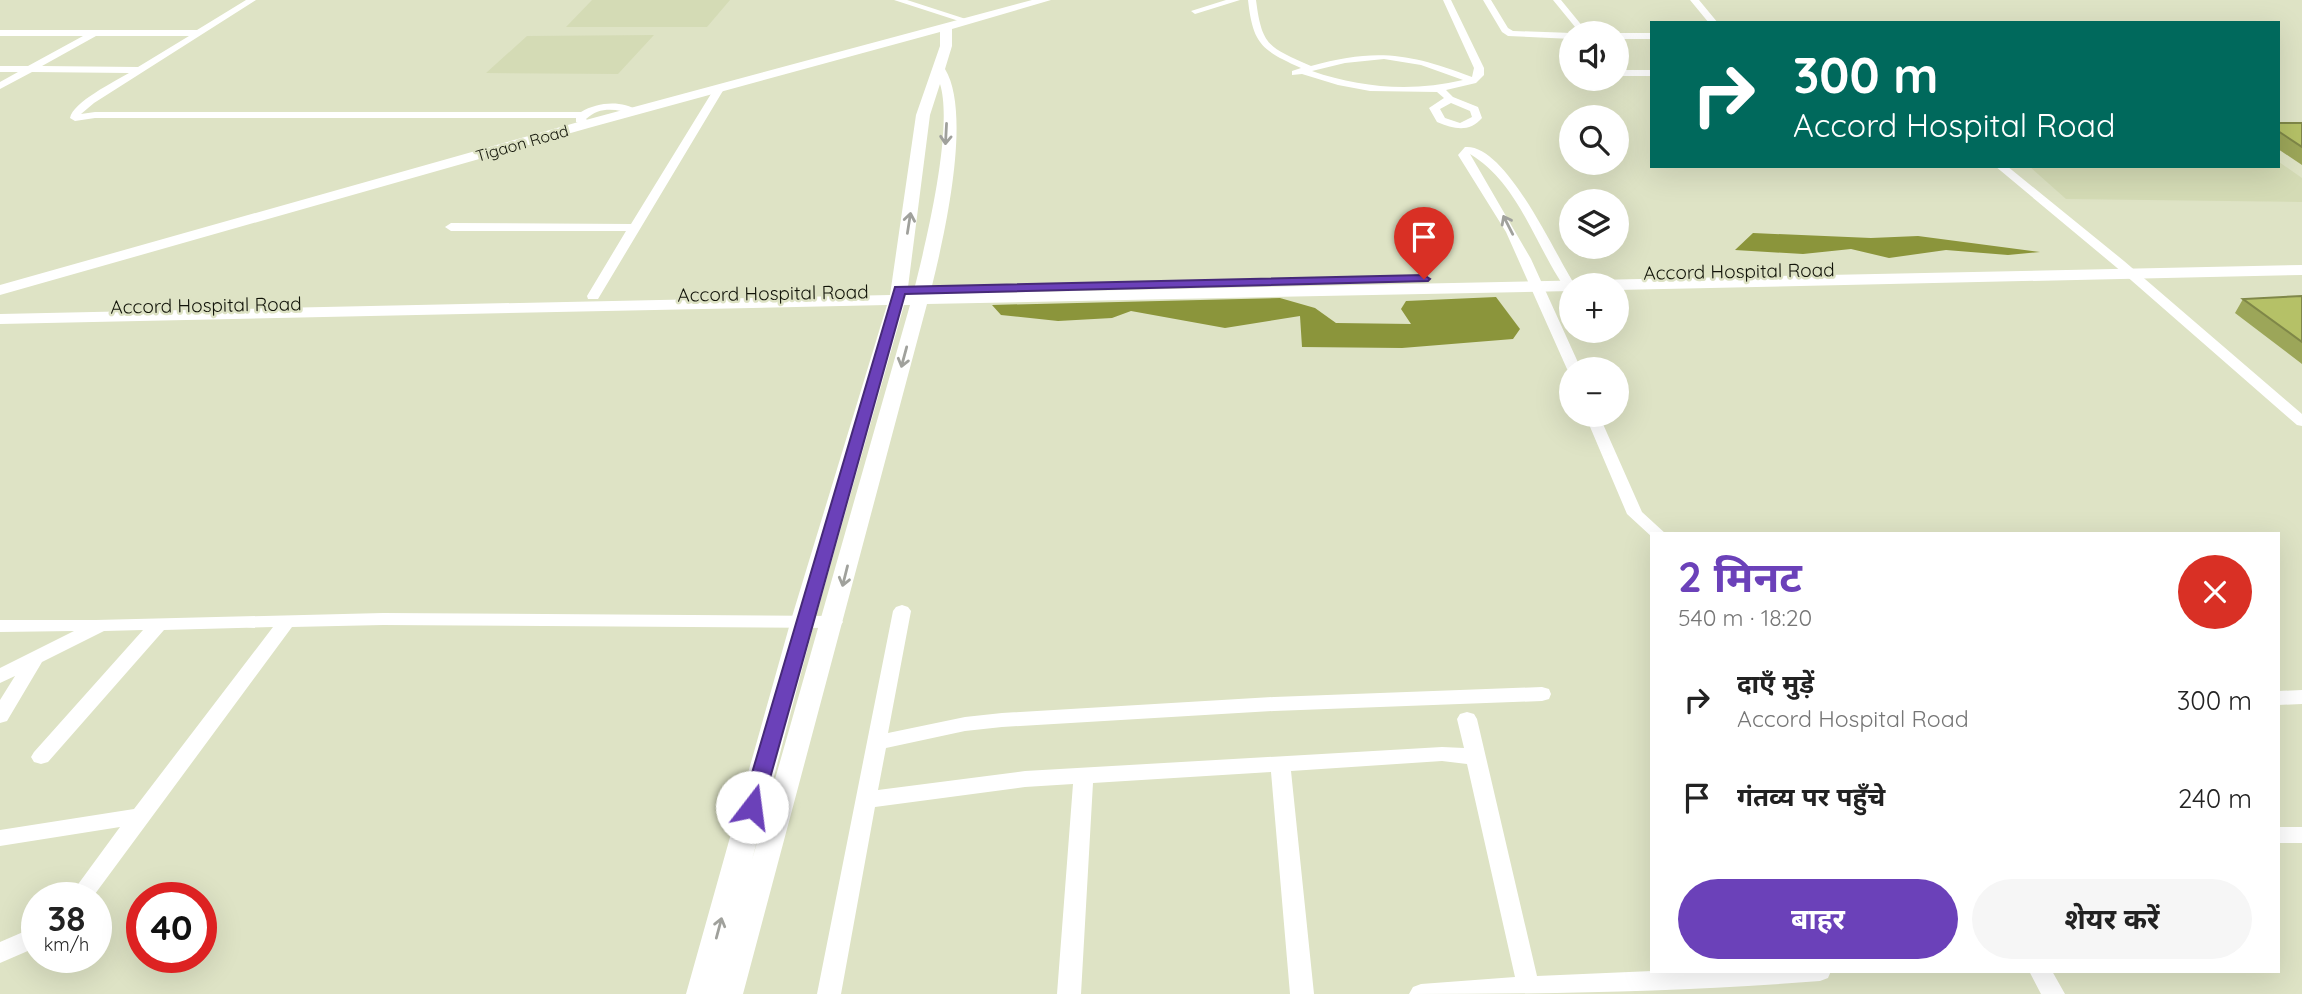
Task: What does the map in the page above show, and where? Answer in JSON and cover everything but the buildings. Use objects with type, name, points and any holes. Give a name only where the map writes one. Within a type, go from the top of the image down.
[{"type":"street","points":[[252,0],[80,108],[75,118],[83,121],[583,120]]},
{"type":"street","points":[[898,0],[968,21]]},
{"type":"street","points":[[983,0],[1011,9]]},
{"type":"street","name":"Tigaon Road","points":[[0,290],[583,120],[633,111],[719,89],[1045,0]]},
{"type":"street","points":[[1195,11],[1236,0]]},
{"type":"street","points":[[1252,0],[1255,34],[1261,43],[1302,71],[1359,89],[1439,89],[1473,81],[1479,75],[1479,68],[1447,0]]},
{"type":"street","points":[[1487,0],[1505,30],[1511,34],[1559,36]]},
{"type":"street","points":[[1558,0],[1575,21]]},
{"type":"street","points":[[1694,0],[1712,21]]},
{"type":"street","points":[[728,994],[834,622],[909,295],[923,116],[948,38],[946,27]]},
{"type":"street","points":[[0,33],[200,33]]},
{"type":"street","points":[[0,86],[94,33]]},
{"type":"street","points":[[1629,36],[1650,36]]},
{"type":"street","points":[[1302,71],[1352,57],[1404,57],[1473,81]]},
{"type":"street","points":[[701,994],[803,620],[909,295],[945,170],[949,90],[939,68]]},
{"type":"street","points":[[0,69],[139,70]]},
{"type":"street","points":[[1629,73],[1650,73]]},
{"type":"street","points":[[593,296],[719,89]]},
{"type":"street","points":[[1439,89],[1450,99],[1474,110],[1477,118],[1462,127],[1441,120],[1435,113],[1437,104],[1450,99]]},
{"type":"street","points":[[1462,127],[1469,149],[1486,156],[1511,184],[1561,273]]},
{"type":"street","points":[[1469,149],[1463,155],[1491,192],[1536,281],[1569,357]]},
{"type":"street","points":[[2002,168],[2125,269],[2302,422]]},
{"type":"street","points":[[451,227],[633,229]]},
{"type":"street","points":[[2125,269],[2302,261]]},
{"type":"street","points":[[1629,279],[2125,269],[2302,270]]},
{"type":"street","points":[[0,319],[1559,280]]},
{"type":"street","name":"Accord Hospital Road","points":[[0,307],[593,296],[909,295]]},
{"type":"street","points":[[1597,427],[1635,514],[1656,532]]},
{"type":"street","points":[[829,994],[902,611]]},
{"type":"street","points":[[0,626],[286,621],[834,622]]},
{"type":"street","points":[[91,882],[286,621]]},
{"type":"street","points":[[41,757],[159,624]]},
{"type":"street","points":[[0,676],[65,640],[101,625]]},
{"type":"street","points":[[0,716],[35,659]]},
{"type":"street","points":[[875,743],[965,724],[1002,720],[1274,704],[1542,694]]},
{"type":"street","points":[[2280,698],[2302,697]]},
{"type":"street","points":[[1467,719],[1528,985]]},
{"type":"street","points":[[864,800],[1025,779],[1453,754],[1477,757]]},
{"type":"street","points":[[1280,764],[1302,994]]},
{"type":"street","points":[[1069,994],[1083,776]]},
{"type":"street","points":[[0,838],[141,816]]},
{"type":"street","points":[[2280,835],[2302,835]]},
{"type":"street","points":[[0,953],[21,943]]},
{"type":"street","points":[[1421,994],[1528,985],[1774,973]]},
{"type":"street","points":[[2041,973],[2053,994]]},
{"type":"shaded area","points":[[592,0],[730,0],[707,27],[566,27]]},
{"type":"shaded area","points":[[654,35],[618,74],[486,73],[527,36]]},
{"type":"shaded area","points":[[2280,163],[2302,178],[2302,202],[2066,199],[2031,168],[2280,168]]},
{"type":"shaded area","points":[[1753,233],[1871,238],[1918,236],[2040,252],[2008,255],[1946,250],[1889,258],[1851,249],[1803,254],[1735,250]]},
{"type":"shaded area","points":[[1496,297],[1520,329],[1513,339],[1402,348],[1302,347],[1300,316],[1225,328],[1131,311],[1112,318],[1058,321],[1001,315],[992,305],[1280,298],[1315,308],[1336,323],[1411,324],[1401,309],[1406,301]]},
{"type":"route","points":[[752,807],[803,620],[900,290],[1424,279]]}]
